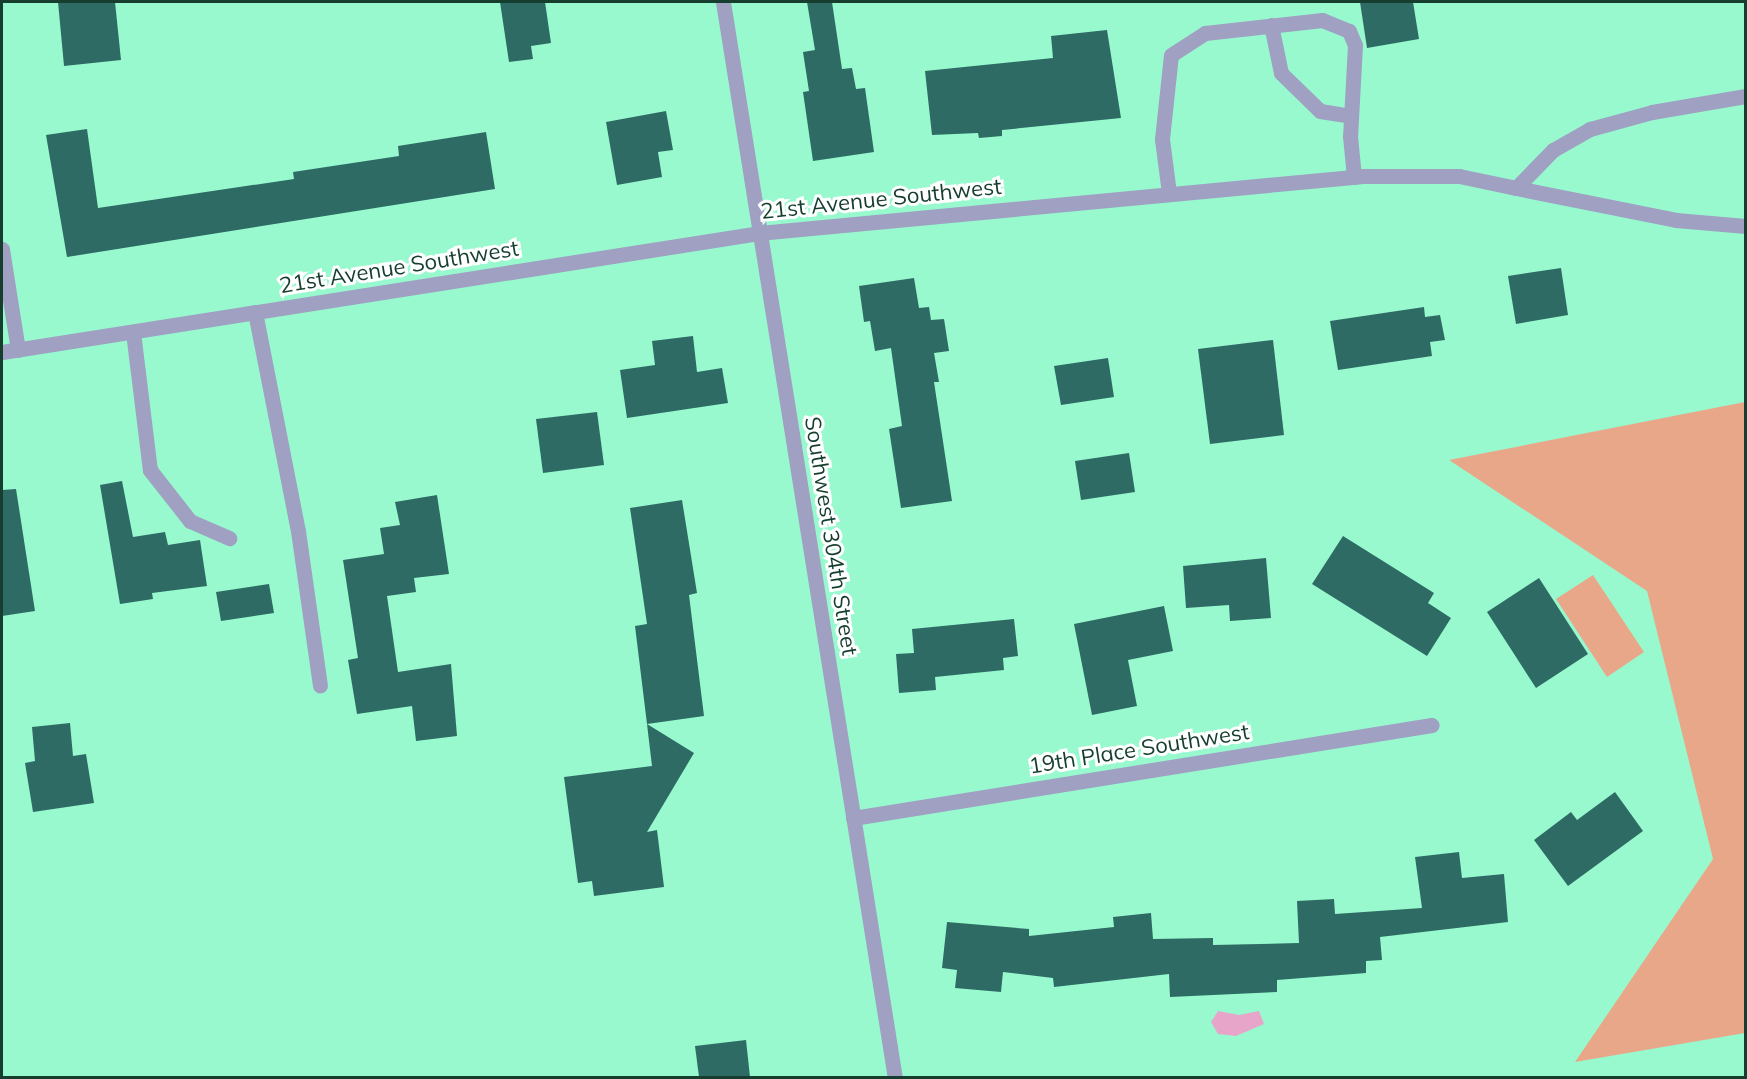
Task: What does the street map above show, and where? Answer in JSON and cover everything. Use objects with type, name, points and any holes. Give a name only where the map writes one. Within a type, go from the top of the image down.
[{"type":"street","name":"Southwest 304th Street","points":[[723,2],[895,1077]]},
{"type":"street","points":[[1169,193],[1162,139],[1171,55],[1205,33],[1322,20],[1349,31],[1357,63],[1351,116],[1354,177]]},
{"type":"street","points":[[1271,25],[1281,73],[1320,111],[1351,116]]},
{"type":"street","points":[[1516,188],[1553,150],[1590,129],[1624,118],[1746,96]]},
{"type":"street","name":"21st Avenue Southwest","points":[[2,352],[759,233],[1354,177],[1459,176],[1676,220],[1746,226]]},
{"type":"street","points":[[2,249],[18,350]]},
{"type":"street","points":[[255,312],[298,531],[320,685]]},
{"type":"street","points":[[133,332],[140,412],[150,470],[190,521],[229,538]]},
{"type":"street","name":"19th Place Southwest","points":[[853,818],[1432,725]]},
{"type":"shaded area","points":[[1745,402],[1745,1033],[1575,1062],[1713,859],[1647,591],[1449,460]]},
{"type":"shaded area","points":[[1593,575],[1644,652],[1607,677],[1556,599]]},
{"type":"shaded area","points":[[1218,1011],[1239,1015],[1259,1011],[1264,1024],[1236,1036],[1218,1034],[1211,1022]]},
{"type":"building","points":[[58,2],[115,2],[121,60],[64,66]]},
{"type":"building","points":[[500,2],[545,2],[551,43],[531,46],[533,59],[509,62]]},
{"type":"building","points":[[807,2],[832,2],[842,69],[852,68],[856,89],[865,88],[874,152],[813,161],[803,92],[809,91],[803,52],[815,50]]},
{"type":"building","points":[[1360,2],[1413,2],[1419,39],[1367,48]]},
{"type":"building","points":[[1107,30],[1121,118],[1002,130],[1002,136],[979,138],[978,133],[932,135],[925,71],[1053,58],[1051,36]]},
{"type":"building","points":[[666,111],[673,150],[658,152],[662,177],[617,185],[606,122]]},
{"type":"building","points":[[87,129],[98,208],[294,179],[293,172],[399,156],[398,146],[486,132],[495,189],[67,257],[46,135]]},
{"type":"building","points":[[1561,268],[1568,315],[1516,324],[1508,276]]},
{"type":"building","points":[[914,278],[919,308],[929,307],[931,320],[944,319],[949,351],[934,353],[939,382],[934,382],[952,501],[901,508],[889,429],[902,426],[891,348],[875,351],[870,321],[864,322],[859,286]]},
{"type":"building","points":[[1424,307],[1425,317],[1440,315],[1445,340],[1430,342],[1432,356],[1338,370],[1330,321]]},
{"type":"building","points":[[693,336],[697,372],[722,368],[728,403],[627,418],[620,370],[655,365],[652,341]]},
{"type":"building","points":[[1273,340],[1284,435],[1210,444],[1198,349]]},
{"type":"building","points":[[1108,358],[1114,397],[1061,405],[1054,366]]},
{"type":"building","points":[[597,412],[604,465],[543,473],[536,419]]},
{"type":"building","points":[[1129,453],[1135,492],[1081,500],[1075,461]]},
{"type":"building","points":[[122,481],[133,537],[165,532],[168,545],[200,540],[207,586],[152,593],[153,599],[120,604],[100,485]]},
{"type":"building","points":[[16,489],[35,611],[2,616],[2,490]]},
{"type":"building","points":[[437,495],[449,574],[414,578],[416,592],[387,596],[398,672],[451,664],[457,736],[416,741],[412,706],[357,714],[348,660],[358,658],[343,560],[384,554],[380,528],[400,525],[395,502]]},
{"type":"building","points":[[682,500],[697,593],[689,595],[704,716],[647,724],[635,626],[647,624],[630,508]]},
{"type":"building","points":[[1343,536],[1434,593],[1428,603],[1451,618],[1427,656],[1312,584]]},
{"type":"building","points":[[1266,558],[1271,618],[1230,621],[1229,605],[1186,608],[1183,566]]},
{"type":"building","points":[[1539,578],[1588,654],[1536,688],[1487,612]]},
{"type":"building","points":[[269,584],[274,613],[221,621],[216,592]]},
{"type":"building","points":[[1164,606],[1173,651],[1128,660],[1137,706],[1092,715],[1074,624]]},
{"type":"building","points":[[1014,619],[1018,656],[1003,658],[1004,670],[935,677],[936,690],[899,693],[896,654],[914,653],[912,629]]},
{"type":"building","points":[[70,723],[73,756],[86,754],[94,803],[33,812],[25,763],[35,761],[32,727]]},
{"type":"building","points":[[647,724],[694,753],[647,832],[657,830],[664,887],[594,896],[592,881],[578,883],[564,777],[652,766]]},
{"type":"building","points":[[1615,792],[1643,831],[1568,886],[1534,840],[1571,812],[1577,820]]},
{"type":"building","points":[[1459,852],[1462,878],[1504,874],[1508,922],[1380,937],[1382,960],[1366,961],[1366,973],[1277,980],[1277,992],[1170,997],[1169,974],[1054,987],[1053,978],[1003,972],[1001,992],[955,988],[957,970],[942,968],[947,922],[1029,929],[1029,936],[1114,927],[1113,917],[1151,913],[1153,939],[1213,938],[1213,945],[1299,943],[1297,901],[1334,899],[1335,914],[1422,908],[1415,857]]},
{"type":"building","points":[[746,1040],[750,1077],[699,1077],[695,1046]]}]
